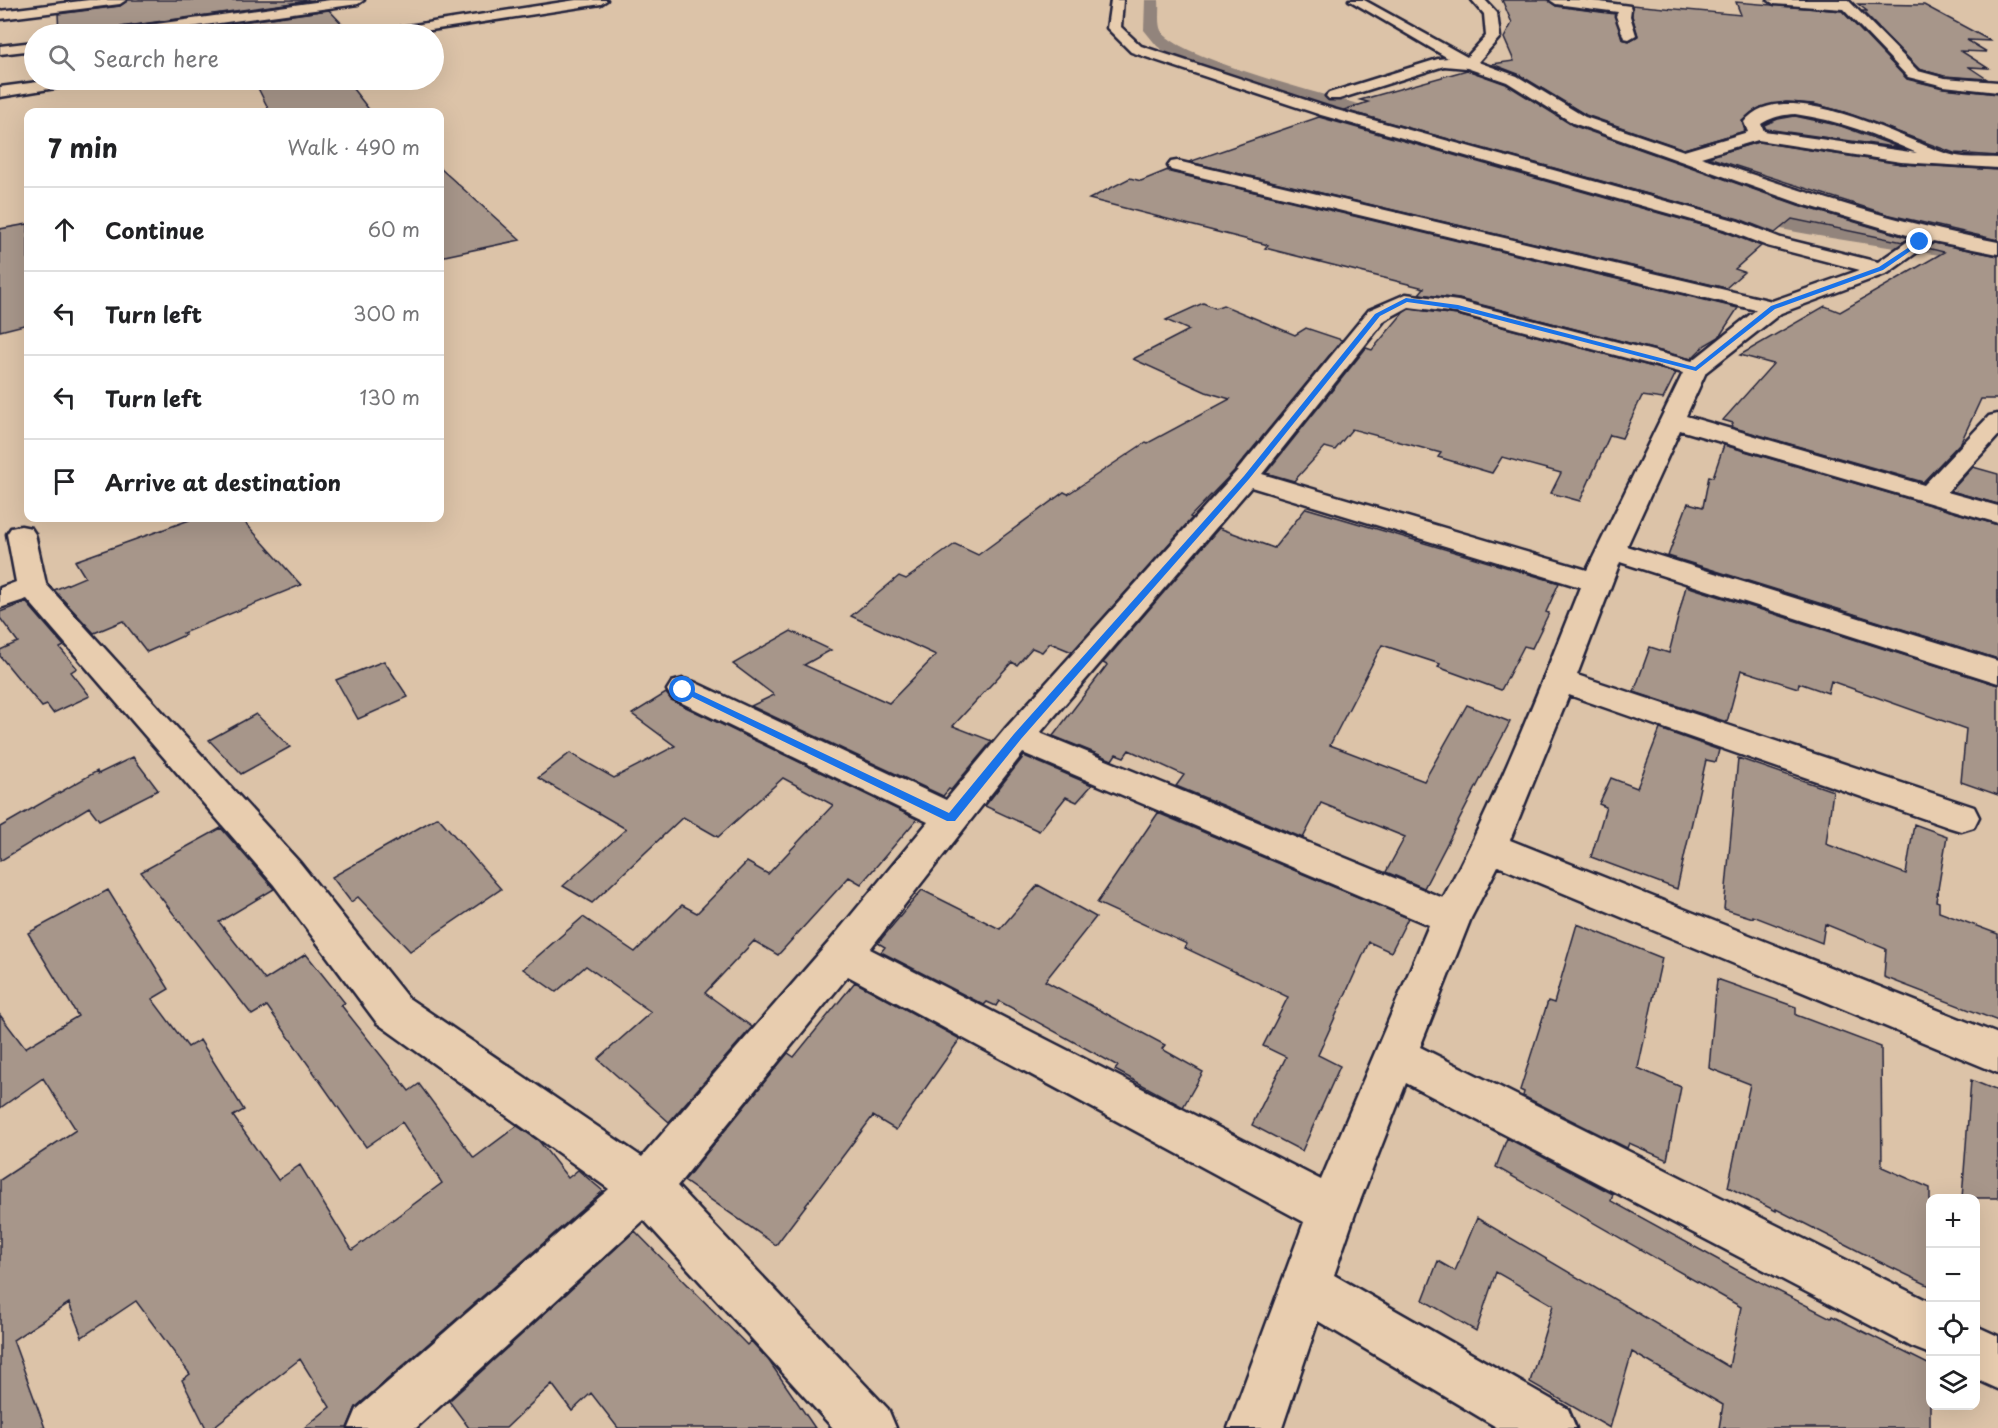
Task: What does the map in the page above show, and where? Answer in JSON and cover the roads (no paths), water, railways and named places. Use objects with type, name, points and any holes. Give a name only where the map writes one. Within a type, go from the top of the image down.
[{"type":"street","points":[[0,15],[120,0]]},
{"type":"street","points":[[185,24],[358,0]]},
{"type":"street","points":[[444,24],[600,0]]},
{"type":"street","points":[[1118,0],[1114,28],[1136,49],[1327,112],[1731,225],[1774,242],[1910,249],[1973,244],[1998,248]]},
{"type":"street","points":[[1355,0],[1469,64],[1512,79],[1579,120],[1804,198],[1910,249],[1998,267]]},
{"type":"street","points":[[1469,64],[1493,37],[1490,13],[1478,0]]},
{"type":"street","points":[[1556,0],[1625,9],[1623,16],[1629,35]]},
{"type":"street","points":[[1774,0],[1845,3],[1913,74],[1944,81],[1998,87]]},
{"type":"street","points":[[0,50],[24,47]]},
{"type":"street","points":[[1334,96],[1443,62],[1469,64]]},
{"type":"street","points":[[0,92],[24,88]]},
{"type":"street","points":[[1757,135],[1752,122],[1775,110],[1788,109],[1809,112],[1870,128],[1900,138],[1942,158]]},
{"type":"street","points":[[1683,157],[1757,135],[1901,157],[1998,163]]},
{"type":"street","points":[[1177,166],[1773,308]]},
{"type":"street","points":[[1255,1428],[1332,1211],[1452,918],[1489,847],[1559,680],[1596,582],[1696,369],[1773,308],[1910,249]]},
{"type":"street","points":[[376,1428],[646,1187],[843,954],[1017,737],[1246,477],[1377,315],[1406,300],[1458,307],[1696,369]]},
{"type":"street","points":[[1673,420],[1998,515]]},
{"type":"street","points":[[1930,495],[1998,421]]},
{"type":"street","points":[[1246,477],[1596,582]]},
{"type":"street","points":[[21,534],[16,593],[287,874],[392,1010],[646,1187],[870,1428]]},
{"type":"street","points":[[1611,550],[1998,672]]},
{"type":"street","points":[[1559,680],[1961,818]]},
{"type":"street","points":[[683,690],[951,818]]},
{"type":"street","points":[[1017,737],[1452,918]]},
{"type":"street","points":[[1489,847],[1998,1054]]},
{"type":"street","points":[[843,954],[1332,1211]]},
{"type":"street","points":[[1396,1057],[1926,1327]]},
{"type":"street","points":[[1305,1286],[1549,1428]]},
{"type":"street","points":[[1980,1354],[1998,1364]]},
{"type":"waterway","points":[[1152,0],[1152,30],[1163,43],[1175,51],[1220,69],[1403,122]]},
{"type":"waterway","points":[[1734,212],[1844,235],[1905,241],[1998,258]]}]
